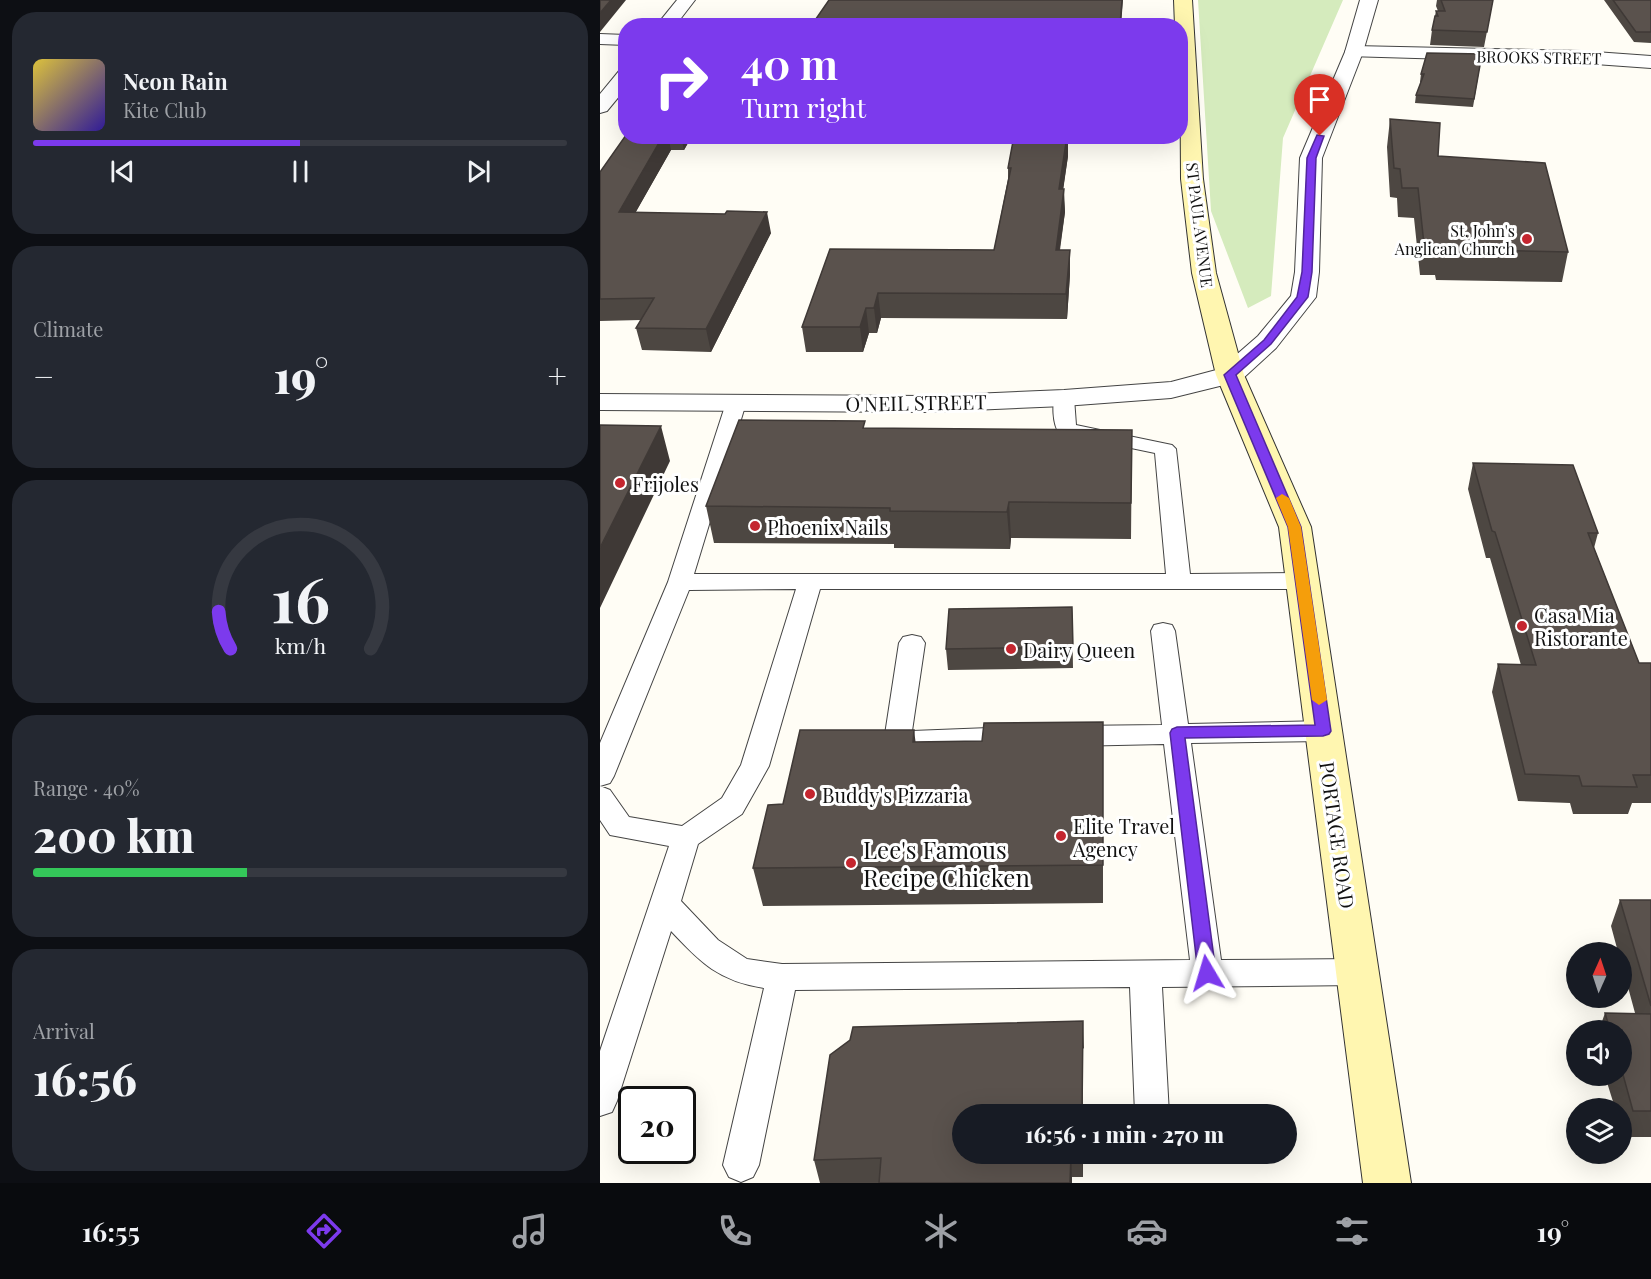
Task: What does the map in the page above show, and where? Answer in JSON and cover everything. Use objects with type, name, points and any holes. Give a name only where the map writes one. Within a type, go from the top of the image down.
[{"type":"main road","name":"ST PAUL AVENUE","points":[[1183,0],[1183,18]]},
{"type":"main road","name":"ST PAUL AVENUE","points":[[1188,119],[1192,179],[1204,273],[1230,375]]},
{"type":"main road","name":"PORTAGE ROAD","points":[[1230,375],[1295,527],[1387,1183]]},
{"type":"street","points":[[671,18],[686,0]]},
{"type":"street","points":[[1230,375],[1268,342],[1303,297],[1307,272],[1311,158],[1354,52],[1369,0]]},
{"type":"street","points":[[600,39],[618,40]]},
{"type":"street","name":"BROOKS STREET","points":[[1354,52],[1581,57],[1651,62]]},
{"type":"street","points":[[600,107],[618,85]]},
{"type":"street","name":"O'NEIL STREET","points":[[600,402],[926,404],[1064,398],[1171,390],[1230,375]]},
{"type":"lane","points":[[1064,398],[1066,429],[1165,449],[1179,581]]},
{"type":"lane","points":[[600,776],[680,582],[736,403]]},
{"type":"lane","points":[[680,582],[1302,581]]},
{"type":"lane","points":[[600,1101],[686,838],[732,806],[755,766],[810,582]]},
{"type":"lane","points":[[1163,631],[1207,973]]},
{"type":"lane","points":[[912,644],[897,741],[1323,731]]},
{"type":"lane","points":[[600,797],[620,828],[686,838]]},
{"type":"lane","points":[[665,903],[706,949],[740,971],[782,977],[1358,972]]},
{"type":"lane","points":[[1145,974],[1152,1104]]},
{"type":"lane","points":[[741,1165],[782,977]]},
{"type":"green space","points":[[1198,0],[1343,0],[1283,138],[1271,296],[1248,308],[1211,211]]},
{"type":"building","points":[[600,0],[611,0],[600,13]]},
{"type":"building","points":[[829,0],[1122,0],[1121,18],[817,18]]},
{"type":"building","points":[[1441,0],[1493,0],[1487,32],[1432,30],[1435,16],[1438,16],[1436,11],[1445,11]]},
{"type":"building","points":[[1613,0],[1651,0],[1651,32],[1636,32]]},
{"type":"building","points":[[1427,53],[1482,54],[1474,99],[1416,95],[1424,74],[1421,74]]},
{"type":"building","points":[[1390,119],[1440,123],[1438,156],[1545,163],[1568,252],[1440,249],[1440,245],[1424,244],[1418,188],[1402,188],[1400,169],[1394,168]]},
{"type":"building","points":[[620,144],[658,144],[619,212],[725,214],[727,211],[767,212],[706,329],[636,328],[654,298],[600,299],[600,172]]},
{"type":"building","points":[[1012,144],[1066,144],[1059,189],[1064,189],[1056,250],[1070,250],[1066,294],[878,293],[874,308],[866,308],[860,327],[802,327],[830,249],[994,250],[1011,168],[1008,168]]},
{"type":"building","points":[[739,420],[865,421],[863,428],[1132,430],[1131,503],[1009,502],[1007,512],[706,506]]},
{"type":"building","points":[[600,425],[661,426],[600,548]]},
{"type":"building","points":[[1473,463],[1573,465],[1598,533],[1588,533],[1639,663],[1651,663],[1651,775],[1633,775],[1637,787],[1582,786],[1579,776],[1525,774],[1498,664],[1536,665],[1495,532],[1492,531]]},
{"type":"building","points":[[1072,607],[1073,647],[946,649],[949,609]]},
{"type":"building","points":[[1103,722],[1103,865],[753,868],[768,805],[783,804],[800,730],[914,730],[913,742],[982,741],[984,723]]},
{"type":"building","points":[[1620,900],[1651,900],[1651,1006]]},
{"type":"building","points":[[1605,1013],[1651,1014],[1651,1111],[1633,1111],[1632,1098],[1629,1098],[1626,1086],[1632,1086],[1632,1020],[1607,1020]]},
{"type":"building","points":[[1083,1021],[1082,1104],[952,1104],[952,1164],[1071,1164],[1070,1183],[879,1183],[881,1158],[814,1160],[830,1055],[850,1040],[853,1027]]},
{"type":"slow traffic","points":[[1282,498],[1295,527],[1319,700]]},
{"type":"place","name":"St. John's Anglican Church","points":[[1527,239]]},
{"type":"place","name":"Frijoles","points":[[620,483]]},
{"type":"place","name":"Phoenix Nails","points":[[755,526]]},
{"type":"place","name":"Casa Mia Ristorante","points":[[1522,626]]},
{"type":"place","name":"Dairy Queen","points":[[1011,649]]},
{"type":"place","name":"Buddy's Pizzaria","points":[[810,794]]},
{"type":"place","name":"Elite Travel Agency","points":[[1061,836]]},
{"type":"place","name":"Lee's Famous Recipe Chicken","points":[[851,863]]},
{"type":"route","points":[[1207,973],[1177,733],[1323,731],[1295,527],[1230,375],[1268,342],[1303,297],[1307,272],[1311,158],[1320,136]]}]
